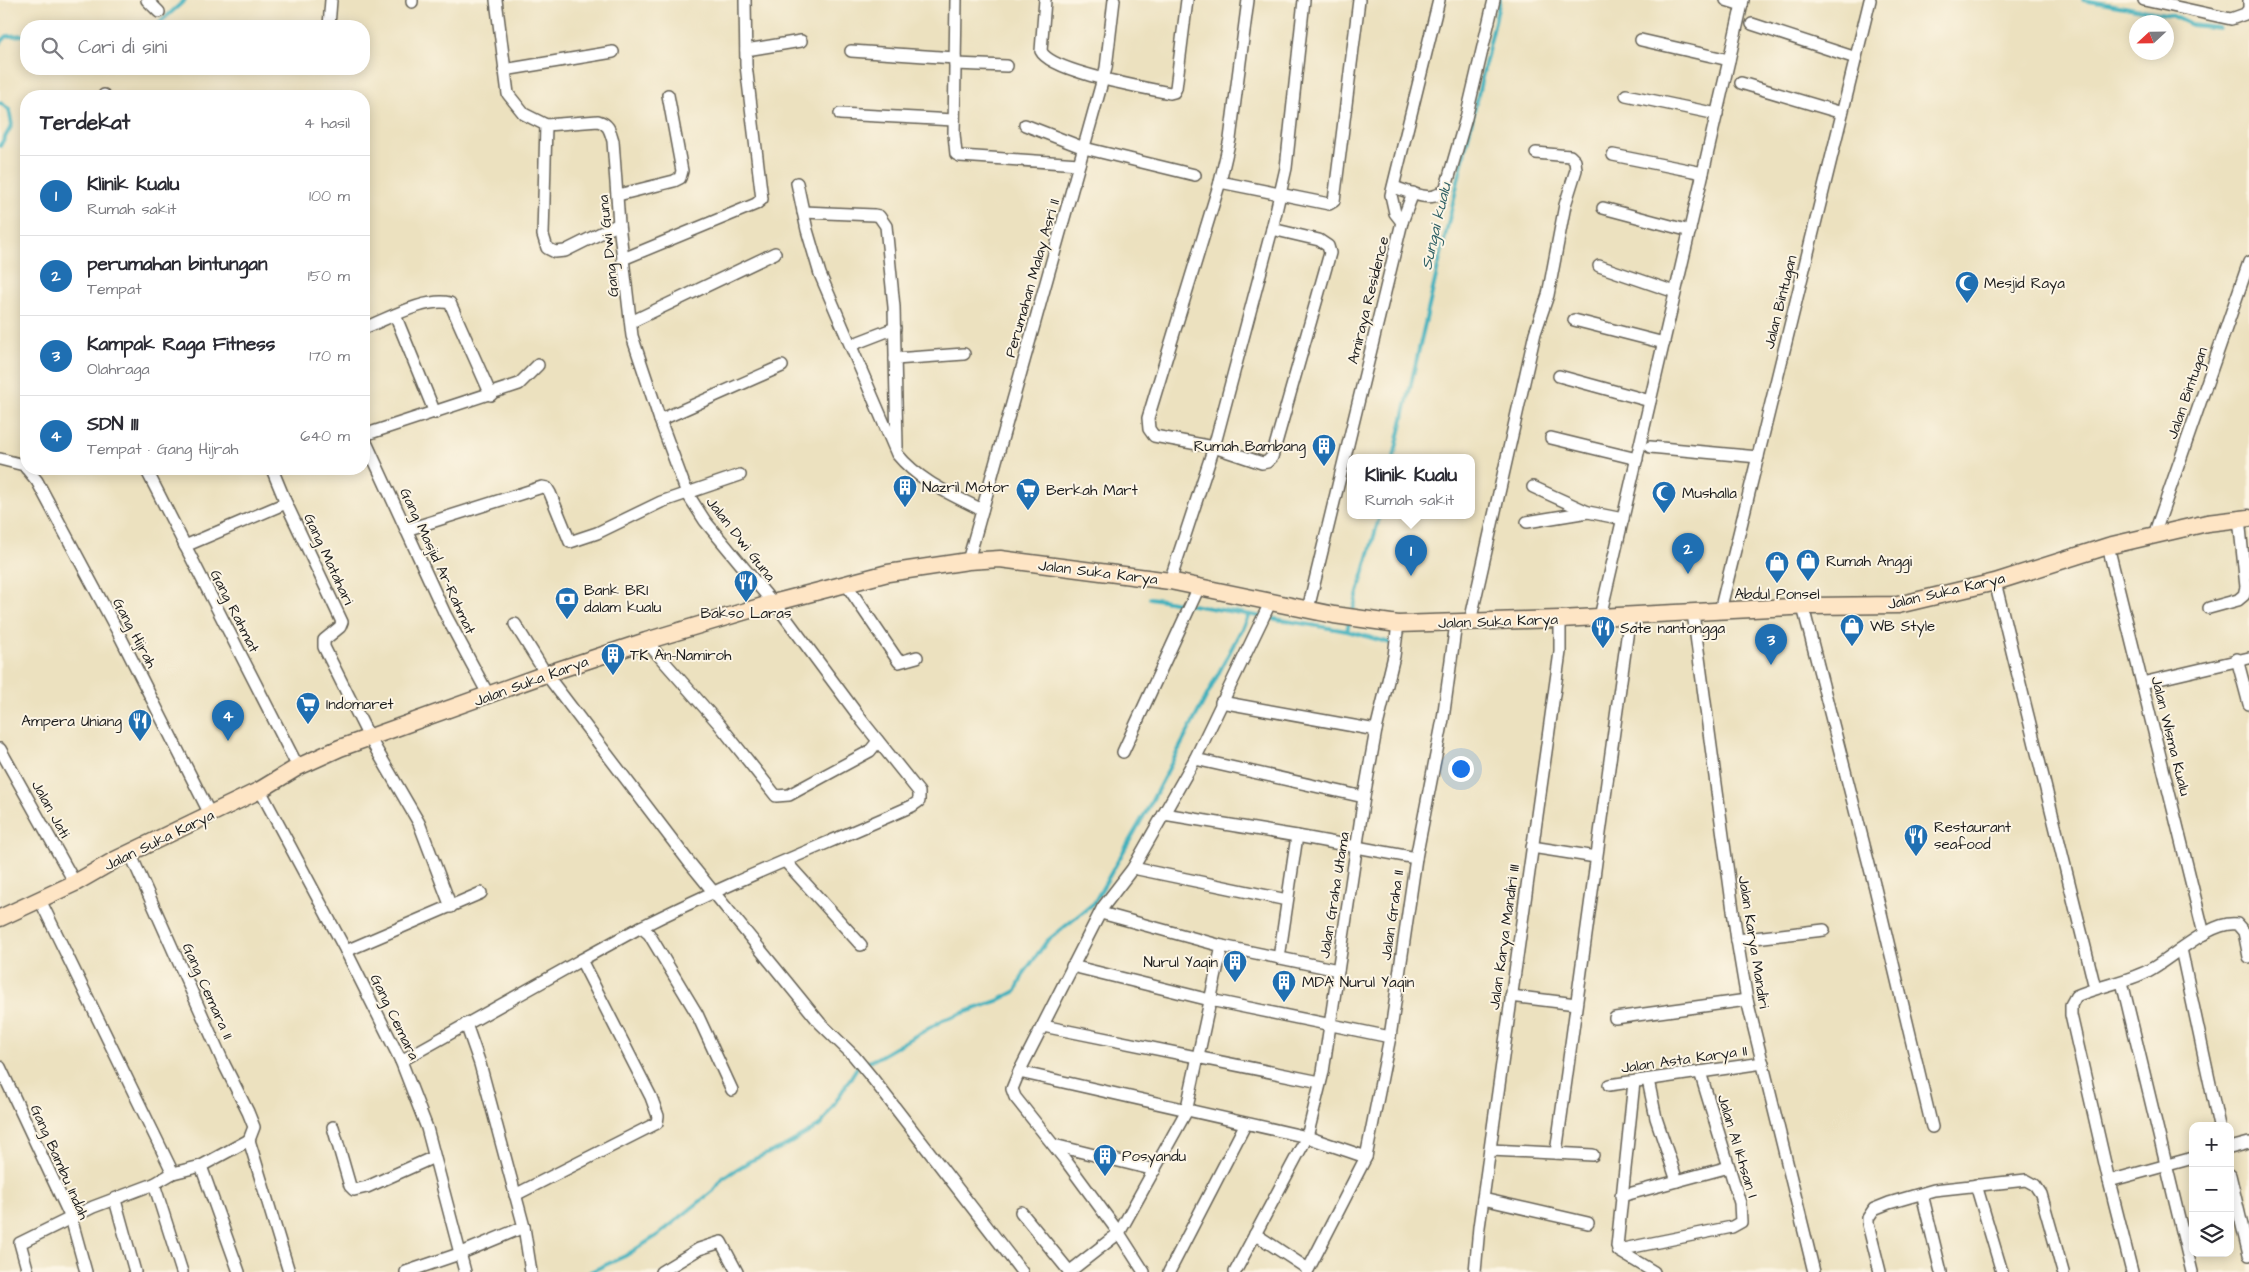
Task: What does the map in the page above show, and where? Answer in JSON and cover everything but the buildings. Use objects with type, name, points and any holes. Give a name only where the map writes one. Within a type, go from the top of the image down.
[{"type":"main road","name":"Jalan Suka Karya","points":[[0,918],[75,883],[130,853],[260,790],[298,767],[369,737],[489,696],[546,674],[646,641],[774,602],[888,573],[968,561],[1000,559],[1170,581],[1334,615],[1374,620],[1398,628],[1560,623],[1630,615],[1803,606],[1898,605],[1995,582],[2108,546],[2244,518]]},
{"type":"street","points":[[147,0],[159,12]]},
{"type":"street","points":[[329,20],[331,0]]},
{"type":"street","points":[[496,0],[508,94],[524,114],[546,125],[543,234],[547,248],[555,252],[564,251],[619,224]]},
{"type":"street","points":[[623,259],[756,204],[762,199],[755,127],[749,100],[746,0]]},
{"type":"street","points":[[956,0],[954,149],[958,155],[1079,164]]},
{"type":"street","points":[[1045,0],[1041,46],[1043,55],[1048,60],[1102,80],[1174,92],[1187,0]]},
{"type":"street","name":"Perumahan Malay Asri II","points":[[968,561],[1106,68],[1114,0]]},
{"type":"street","points":[[1248,0],[1230,139],[1220,182],[1148,418],[1150,432],[1159,438],[1214,447],[1262,463],[1267,462],[1272,457],[1329,257],[1328,246],[1319,240],[1272,229]]},
{"type":"street","points":[[1170,581],[1214,447],[1272,229],[1286,168],[1304,0]]},
{"type":"street","points":[[1220,182],[1329,204],[1334,201],[1359,0]]},
{"type":"street","name":"Amiraya Residence","points":[[1308,609],[1402,222],[1395,213],[1391,195],[1439,0]]},
{"type":"street","points":[[1394,187],[1435,197],[1442,193],[1446,187],[1466,118],[1494,0]]},
{"type":"street","points":[[1600,617],[1743,2],[1726,0]]},
{"type":"street","name":"Jalan Bintugan","points":[[1720,611],[1870,0]]},
{"type":"street","points":[[2144,0],[2230,19],[2247,15],[2249,0]]},
{"type":"street","points":[[1752,24],[1856,58]]},
{"type":"street","points":[[1641,40],[1729,60]]},
{"type":"street","points":[[746,50],[801,41]]},
{"type":"street","points":[[851,51],[1007,66]]},
{"type":"street","points":[[504,70],[613,52]]},
{"type":"street","points":[[1742,84],[1842,113]]},
{"type":"street","points":[[618,194],[680,178],[682,171],[668,95]]},
{"type":"street","points":[[1626,95],[1717,114]]},
{"type":"street","points":[[840,114],[954,120]]},
{"type":"street","name":"Gang Dwi Guna","points":[[546,125],[584,122],[605,123],[609,128],[613,141],[619,224],[632,336],[687,493]]},
{"type":"street","points":[[1025,125],[1084,148],[1195,174]]},
{"type":"street","name":"Jalan Graha II","points":[[1308,1270],[1366,1157],[1390,1037],[1416,858],[1444,719],[1450,668],[1534,333],[1548,295],[1565,205],[1576,170],[1575,162],[1570,156],[1536,153]]},
{"type":"street","points":[[1613,155],[1703,173]]},
{"type":"street","points":[[797,183],[820,274],[897,454],[924,481],[982,510]]},
{"type":"street","points":[[1402,222],[1413,193]]},
{"type":"street","points":[[1603,208],[1690,231]]},
{"type":"street","points":[[803,212],[874,214],[883,220],[887,233],[894,328],[897,454]]},
{"type":"street","points":[[630,322],[775,253]]},
{"type":"street","name":"Jalan Bintugan","points":[[2154,535],[2249,262]]},
{"type":"street","points":[[1599,266],[1676,292]]},
{"type":"street","points":[[370,326],[418,306],[442,301],[450,303],[490,395]]},
{"type":"street","points":[[395,316],[435,413]]},
{"type":"street","points":[[1574,320],[1664,343]]},
{"type":"street","points":[[851,346],[894,328]]},
{"type":"street","points":[[895,359],[964,354]]},
{"type":"street","points":[[370,435],[519,384],[538,365]]},
{"type":"street","points":[[660,420],[782,366]]},
{"type":"street","points":[[1559,376],[1650,400]]},
{"type":"street","points":[[1550,438],[1637,459]]},
{"type":"street","points":[[1650,448],[1758,457]]},
{"type":"street","name":"Gang Masjid Ar-Rahmat","points":[[370,450],[445,614],[489,696]]},
{"type":"street","name":"Gang Hijrah","points":[[0,459],[20,464]]},
{"type":"street","name":"Gang Hijrah","points":[[32,475],[119,634],[210,814]]},
{"type":"street","name":"Gang Rahmat","points":[[149,475],[298,767]]},
{"type":"street","name":"Gang Matahari","points":[[274,475],[341,620],[341,625],[324,640],[324,647],[369,737]]},
{"type":"street","points":[[406,530],[542,487],[547,488],[550,493],[570,542],[598,533],[661,502],[740,475]]},
{"type":"street","points":[[1533,487],[1588,512],[1622,519]]},
{"type":"street","name":"Jalan Dwi Guna","points":[[687,493],[705,521],[774,602],[878,741],[919,792],[919,801],[912,806],[786,862]]},
{"type":"street","points":[[185,546],[286,503]]},
{"type":"street","points":[[1527,522],[1588,512]]},
{"type":"street","points":[[2209,608],[2238,600],[2244,595],[2246,588],[2244,518]]},
{"type":"street","name":"Jalan Wisma Kualu","points":[[2108,546],[2204,934]]},
{"type":"street","points":[[1995,582],[2095,988]]},
{"type":"street","points":[[846,584],[899,662],[916,657]]},
{"type":"street","points":[[1124,752],[1199,587]]},
{"type":"street","points":[[1144,1272],[1119,1233],[1012,1091],[1019,1072],[1044,1026],[1072,966],[1101,913],[1133,868],[1194,759],[1271,601]]},
{"type":"street","points":[[1803,606],[1878,898],[1932,1127]]},
{"type":"street","name":"Jalan Karya Mandiri","points":[[1694,612],[1737,940],[1747,1000],[1814,1272]]},
{"type":"street","points":[[1556,1153],[1630,615]]},
{"type":"street","name":"Jalan Karya Mandiri III","points":[[1475,1272],[1479,1226],[1560,652],[1560,623]]},
{"type":"street","points":[[516,624],[546,674],[713,891],[820,1023],[854,1056],[873,1079],[1022,1272]]},
{"type":"street","name":"Jalan Graha Utama","points":[[1235,1272],[1307,1138],[1320,1082],[1364,797],[1376,730],[1394,656],[1398,628]]},
{"type":"street","points":[[646,641],[719,724],[776,796],[789,795],[870,751],[878,741]]},
{"type":"street","points":[[2142,683],[2243,659],[2249,704]]},
{"type":"street","points":[[1221,702],[1376,730]]},
{"type":"street","points":[[369,737],[418,823],[451,907]]},
{"type":"street","name":"Jalan Jati","points":[[0,749],[75,883]]},
{"type":"street","points":[[1194,759],[1364,797]]},
{"type":"street","name":"Gang Cemara","points":[[260,790],[346,951],[401,1061],[427,1128],[465,1272]]},
{"type":"street","points":[[1164,814],[1416,858]]},
{"type":"street","points":[[1279,958],[1297,836]]},
{"type":"street","points":[[1532,847],[1596,858]]},
{"type":"street","name":"Gang Cemara II","points":[[130,853],[254,1127],[249,1140],[289,1272]]},
{"type":"street","points":[[401,1061],[642,926],[713,891],[786,862],[862,945]]},
{"type":"street","points":[[1133,868],[1287,900]]},
{"type":"street","points":[[346,951],[481,893]]},
{"type":"street","points":[[40,900],[173,1173]]},
{"type":"street","points":[[1101,913],[1222,946],[1338,970]]},
{"type":"street","points":[[2132,1272],[2109,1182],[2070,1010],[2076,996],[2095,988],[2122,982],[2152,969],[2204,934],[2228,923],[2237,924],[2244,932],[2249,957]]},
{"type":"street","points":[[642,926],[649,934],[697,1014],[732,1090]]},
{"type":"street","points":[[1737,940],[1824,930]]},
{"type":"street","points":[[1022,1212],[1069,1272],[1119,1233],[1186,1112],[1222,946]]},
{"type":"street","points":[[2181,949],[2218,1122]]},
{"type":"street","points":[[515,1194],[657,1123],[658,1116],[652,1097],[581,960]]},
{"type":"street","points":[[1072,966],[1210,1000],[1329,1026],[1390,1037]]},
{"type":"street","points":[[2122,982],[2192,1272]]},
{"type":"street","points":[[1511,996],[1576,1004]]},
{"type":"street","points":[[1615,1018],[1747,1000]]},
{"type":"street","points":[[466,1024],[480,1064],[524,1228],[531,1272]]},
{"type":"street","points":[[1044,1026],[1320,1082]]},
{"type":"street","name":"Jalan Asta Karya II","points":[[1609,1085],[1763,1063]]},
{"type":"street","name":"Gang Bambu Indah","points":[[0,1067],[71,1218],[86,1272]]},
{"type":"street","points":[[1019,1072],[1186,1112],[1307,1138],[1366,1157]]},
{"type":"street","name":"Jalan Al Ikhsan I","points":[[1618,1250],[1740,1224],[1742,1218],[1741,1208],[1700,1072]]},
{"type":"street","points":[[1648,1080],[1656,1118],[1677,1181]]},
{"type":"street","points":[[1634,1082],[1621,1196],[1618,1250],[1654,1272]]},
{"type":"street","points":[[1169,1272],[1245,1124]]},
{"type":"street","points":[[334,1127],[350,1186],[354,1190],[367,1187],[434,1156]]},
{"type":"street","points":[[28,1272],[20,1243],[93,1207],[154,1184],[173,1173],[201,1166],[249,1140]]},
{"type":"street","points":[[2234,1147],[2249,1143]]},
{"type":"street","points":[[1054,1145],[1155,1170]]},
{"type":"street","points":[[1490,1150],[1592,1155]]},
{"type":"street","points":[[2109,1182],[2189,1159]]},
{"type":"street","points":[[201,1166],[239,1272]]},
{"type":"street","points":[[1621,1196],[1729,1168]]},
{"type":"street","points":[[1880,1272],[1868,1224],[1869,1215],[1874,1210],[1889,1203],[1934,1190],[2026,1180],[2035,1185],[2040,1194],[2064,1272]]},
{"type":"street","points":[[154,1184],[182,1272]]},
{"type":"street","points":[[1976,1185],[2002,1272]]},
{"type":"street","points":[[2234,1192],[2249,1255]]},
{"type":"street","points":[[1922,1194],[1941,1272]]},
{"type":"street","points":[[1483,1199],[1588,1223]]},
{"type":"street","points":[[115,1200],[135,1272]]},
{"type":"street","points":[[409,1271],[459,1254],[524,1228]]},
{"type":"street","points":[[1255,1234],[1308,1270]]},
{"type":"street","points":[[660,1272],[699,1249],[721,1242],[738,1272]]},
{"type":"waterway","points":[[163,20],[185,0]]},
{"type":"waterway","name":"Sungai kualu","points":[[1395,454],[1500,0]]},
{"type":"waterway","points":[[2083,0],[2171,15],[2192,25],[2219,28]]},
{"type":"waterway","points":[[0,43],[7,36],[20,35]]},
{"type":"waterway","points":[[0,103],[9,109],[12,125],[0,146]]},
{"type":"waterway","name":"Sungai kualu","points":[[1352,614],[1379,519]]},
{"type":"waterway","points":[[1150,598],[1347,631]]},
{"type":"waterway","points":[[590,1272],[625,1256],[658,1235],[713,1191],[723,1178],[750,1161],[785,1146],[821,1125],[858,1066],[877,1058],[943,1020],[997,1001],[1016,991],[1024,973],[1047,941],[1094,903],[1147,810],[1249,615]]},
{"type":"waterway","points":[[1349,623],[1347,631],[1394,644]]},
{"type":"place","name":"Mesjid Raya","points":[[1967,304]]},
{"type":"place","name":"Rumah Bambang","points":[[1324,467]]},
{"type":"place","name":"Nazril Motor","points":[[905,508]]},
{"type":"place","name":"Berkah Mart","points":[[1028,511]]},
{"type":"place","name":"Mushalla","points":[[1664,514]]},
{"type":"place","name":"perumahan bintungan","points":[[1688,574]]},
{"type":"place","name":"Klinik Kualu","points":[[1411,576]]},
{"type":"place","name":"Rumah Anggi","points":[[1808,582]]},
{"type":"place","name":"Abdul Ponsel","points":[[1777,584]]},
{"type":"place","name":"Bakso Laras","points":[[746,603]]},
{"type":"place","name":"Bank BRI dalam kualu","points":[[567,620]]},
{"type":"place","name":"WB Style","points":[[1852,647]]},
{"type":"place","name":"Sate nantongga","points":[[1603,649]]},
{"type":"place","name":"Kampak Raga Fitness","points":[[1771,665]]},
{"type":"place","name":"TK An-Namiroh","points":[[613,676]]},
{"type":"place","name":"Indomaret","points":[[308,725]]},
{"type":"place","name":"SDN 111","points":[[228,741]]},
{"type":"place","name":"Ampera Uniang","points":[[140,742]]},
{"type":"place","name":"Restaurant seafood","points":[[1916,857]]},
{"type":"place","name":"Nurul Yaqin","points":[[1235,983]]},
{"type":"place","name":"MDA Nurul Yaqin","points":[[1284,1003]]},
{"type":"place","name":"Posyandu","points":[[1105,1177]]}]
